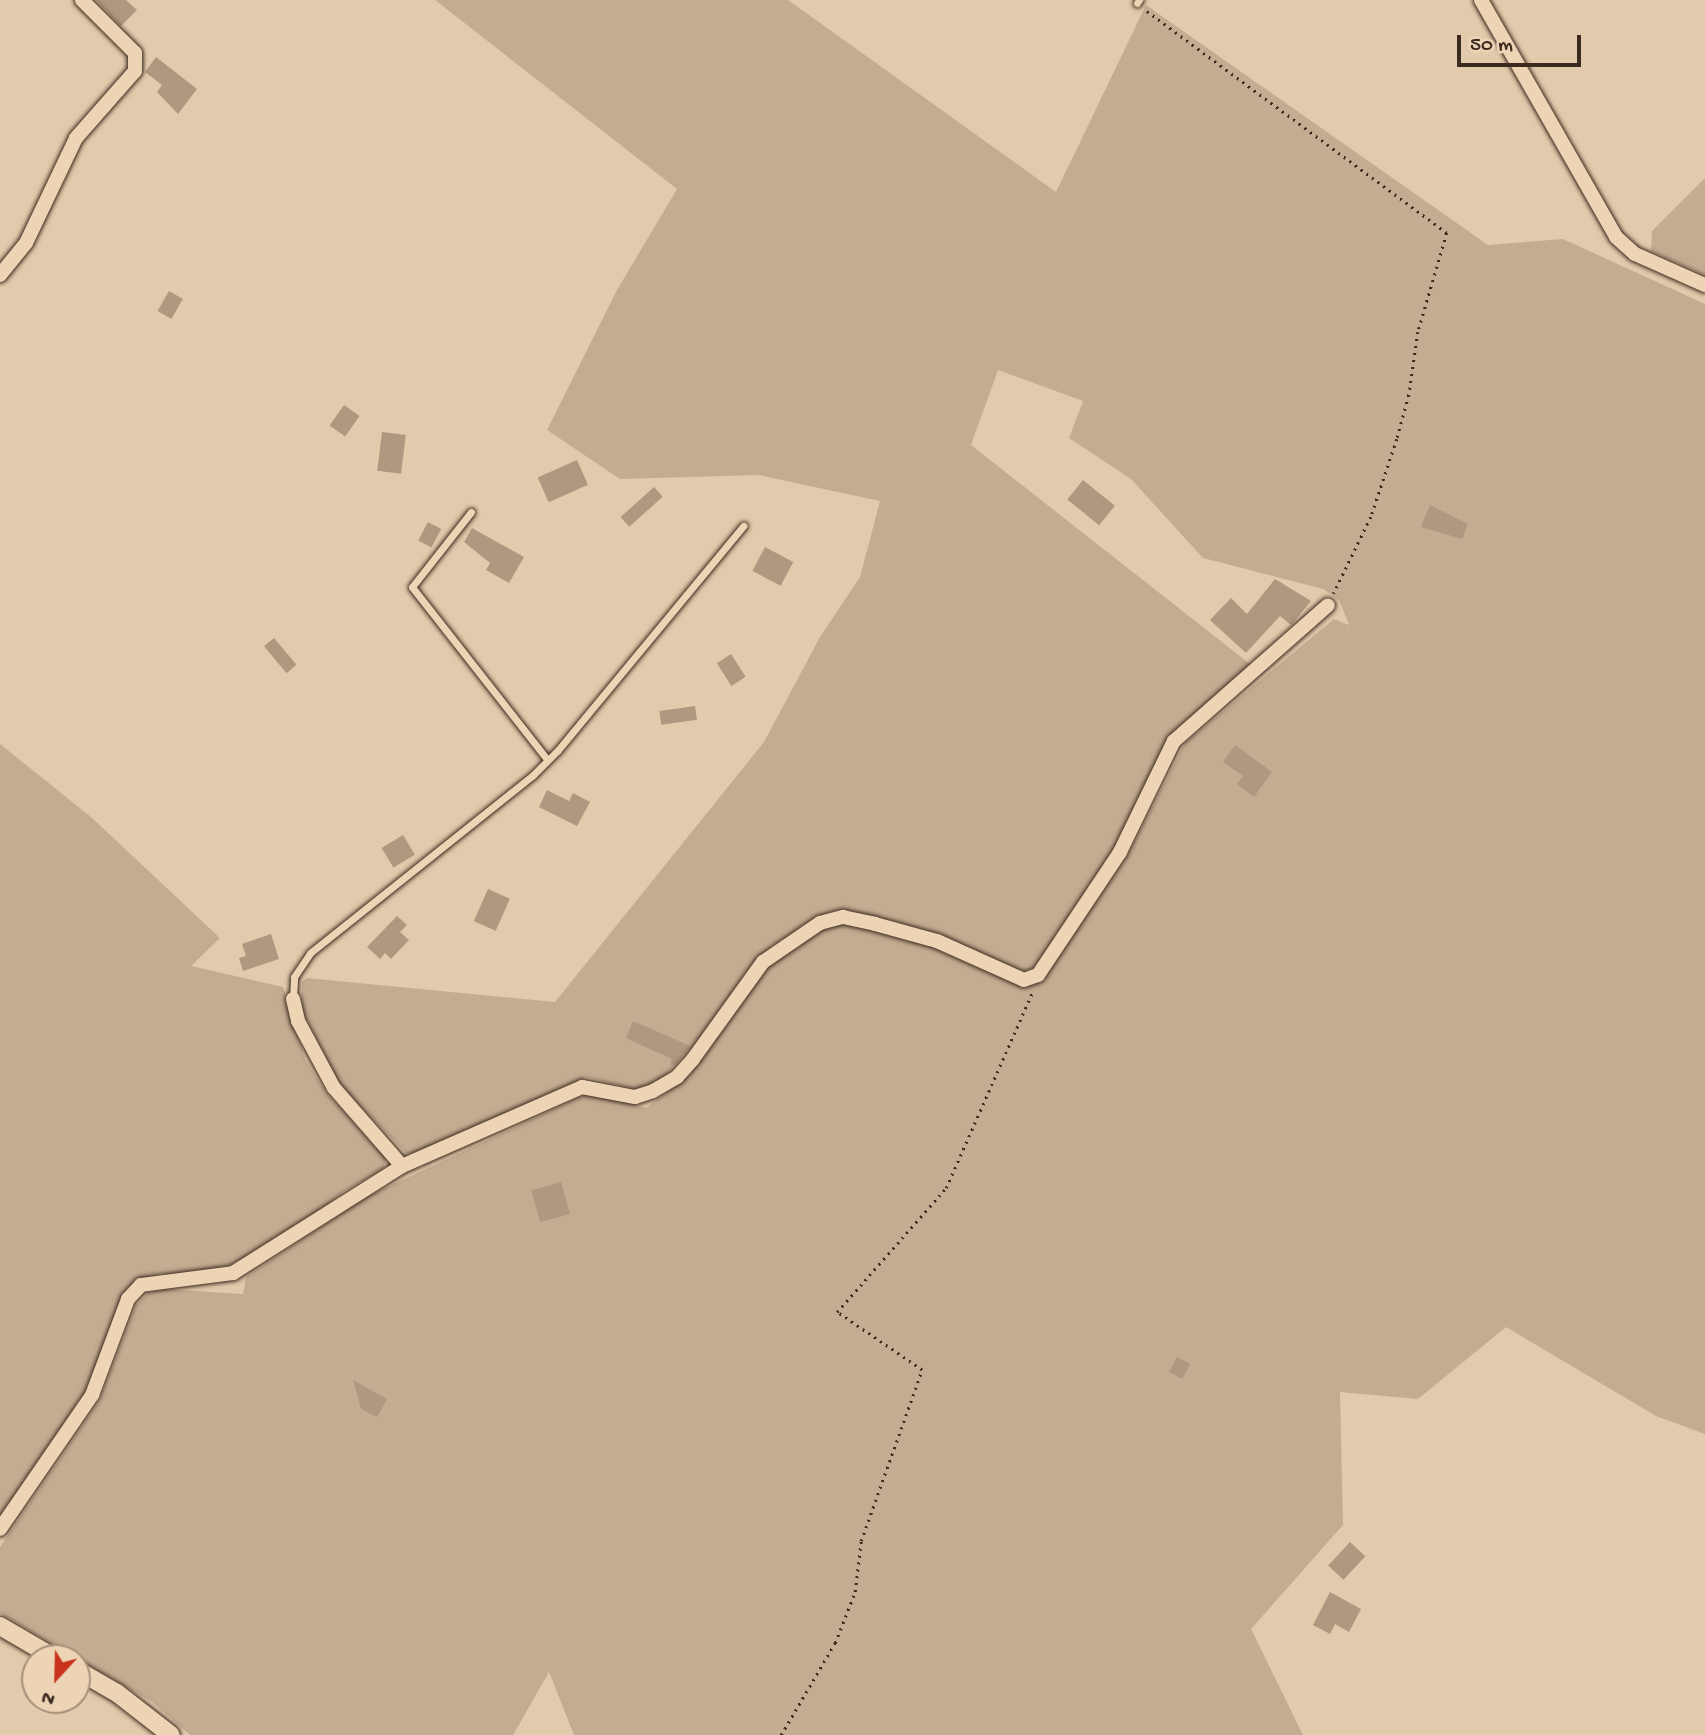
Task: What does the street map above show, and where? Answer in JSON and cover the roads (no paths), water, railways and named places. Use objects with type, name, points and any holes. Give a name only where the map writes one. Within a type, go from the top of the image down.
[{"type":"street","points":[[0,275],[26,243],[76,138],[135,71],[135,53],[82,0]]},
{"type":"street","points":[[1480,0],[1616,236],[1635,254],[1705,285]]},
{"type":"street","points":[[0,1529],[93,1395],[128,1299],[141,1285],[233,1273],[402,1166],[582,1087],[635,1097],[653,1091],[677,1077],[693,1059],[763,962],[820,923],[842,917],[875,924],[937,941],[1024,980],[1038,975],[1119,852],[1174,741],[1328,605]]},
{"type":"street","points":[[293,999],[312,1053],[334,1088],[402,1166]]},
{"type":"street","points":[[0,1626],[31,1644]]},
{"type":"street","points":[[91,1678],[117,1693],[171,1735]]},
{"type":"lane","points":[[471,512],[412,587],[547,759]]},
{"type":"lane","points":[[293,999],[294,977],[310,953],[547,759],[597,705],[743,526]]}]
